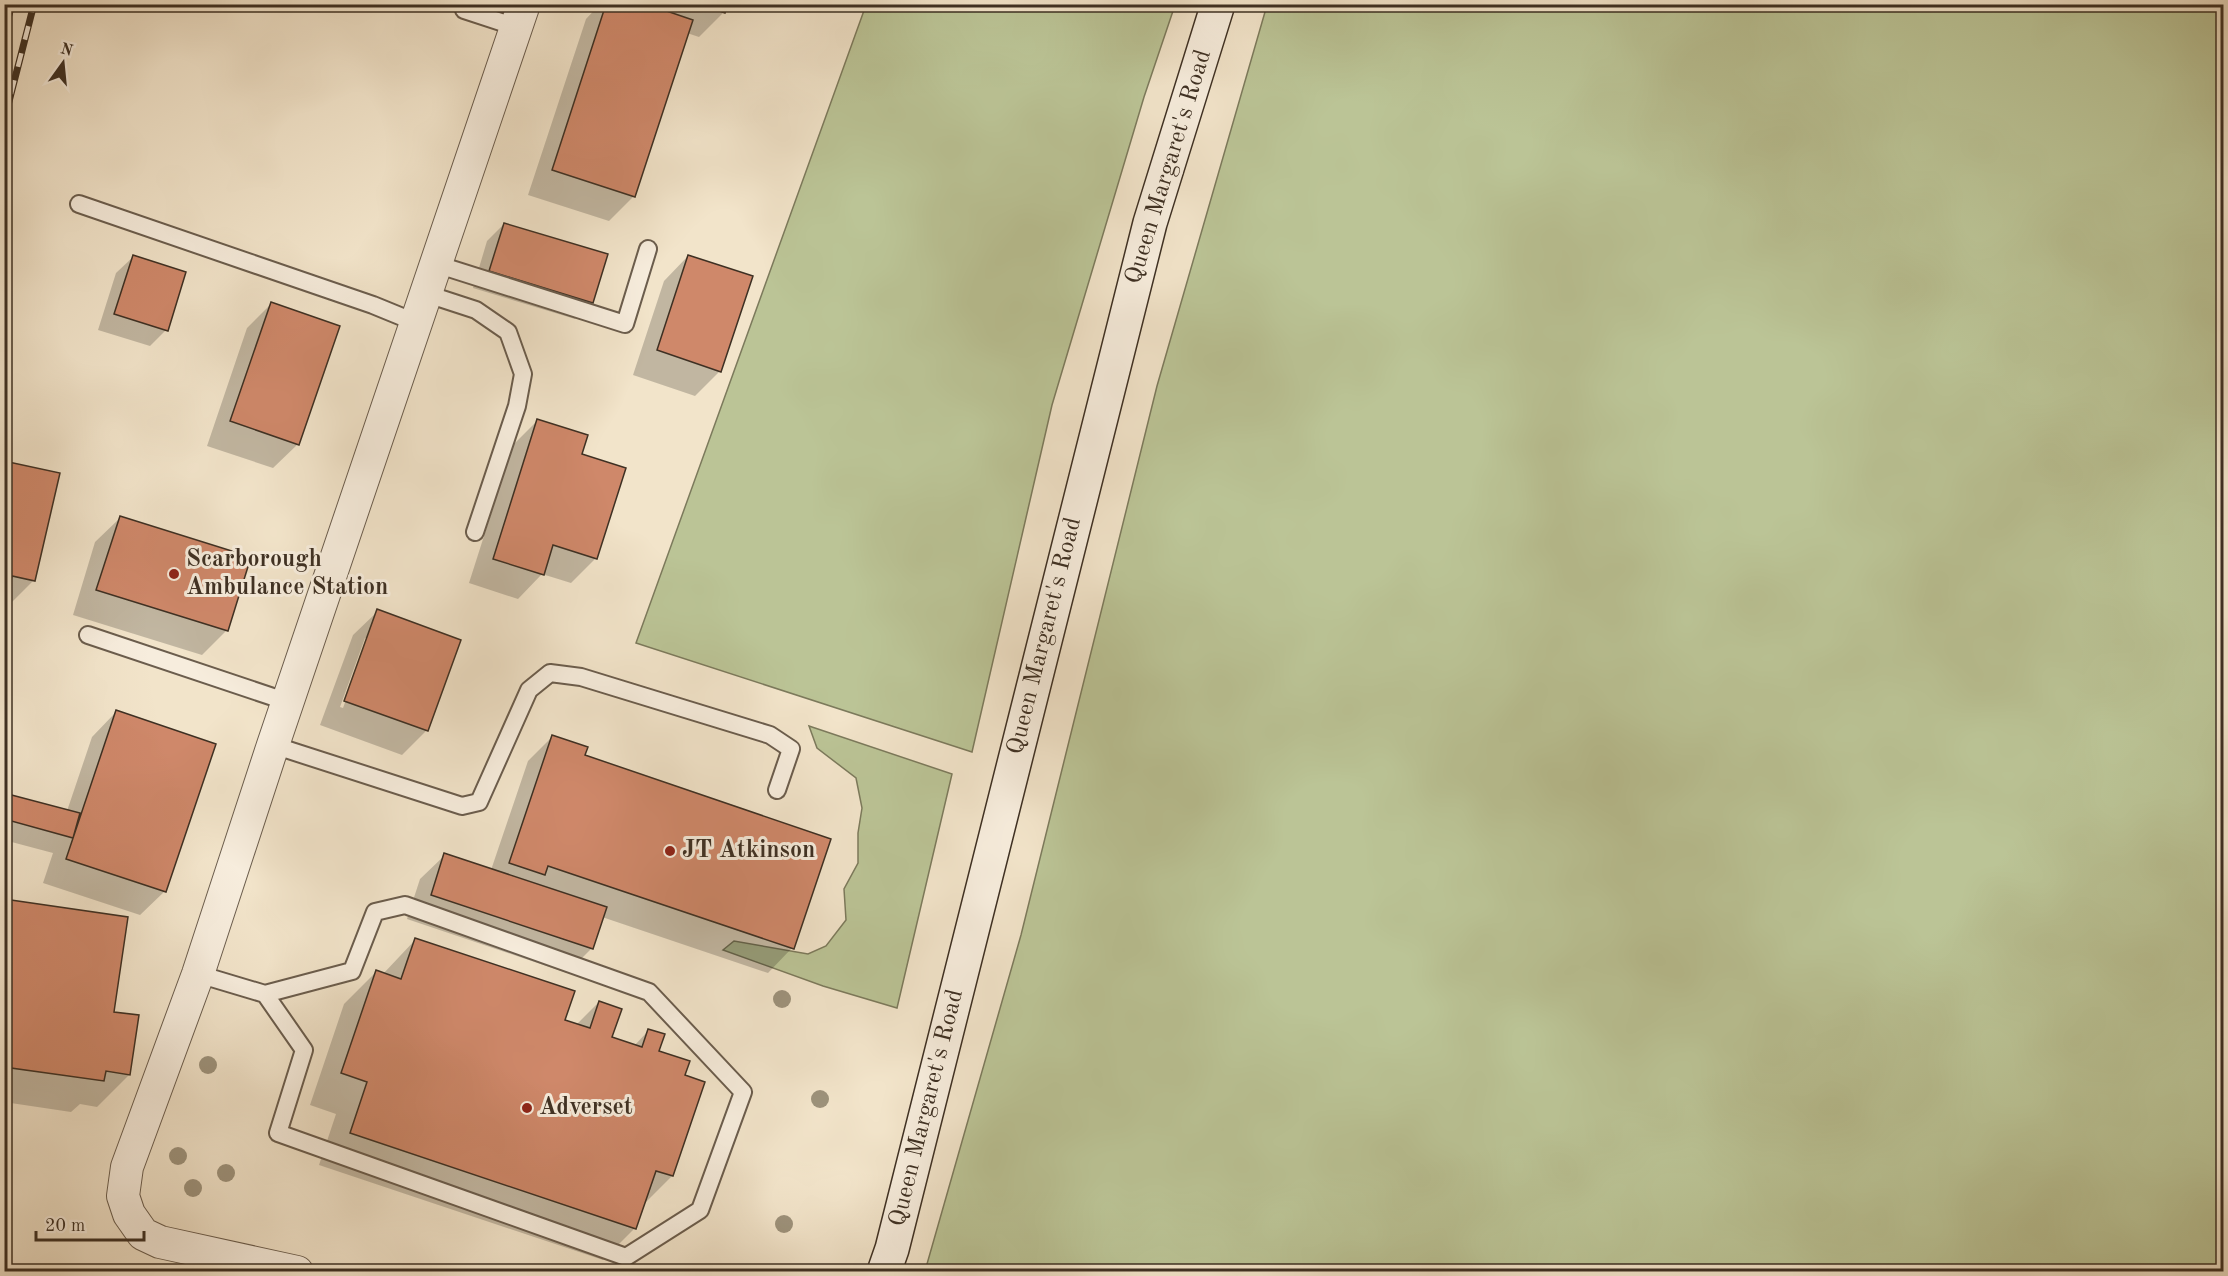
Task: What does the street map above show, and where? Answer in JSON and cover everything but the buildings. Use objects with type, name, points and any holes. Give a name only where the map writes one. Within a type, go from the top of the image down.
[{"type":"main road","name":"Queen Margaret's Road","points":[[884,1272],[892,1249],[1150,223],[1218,4]]},
{"type":"street","points":[[297,1272],[160,1242],[144,1234],[129,1214],[123,1196],[127,1167],[198,974],[520,16]]},
{"type":"lane","points":[[464,10],[520,16]]},
{"type":"lane","points":[[79,204],[362,301],[422,309],[476,310],[508,332],[523,374],[517,406],[474,532]]},
{"type":"lane","points":[[436,264],[625,324],[648,249]]},
{"type":"lane","points":[[88,635],[288,702]]},
{"type":"lane","points":[[273,746],[462,806],[479,802],[529,690],[550,673],[581,677],[770,735],[791,749],[777,790]]},
{"type":"lane","points":[[198,974],[265,994],[352,971],[375,912],[405,905],[649,992],[743,1092],[700,1210],[626,1257],[278,1133],[304,1050],[265,994]]},
{"type":"green space","points":[[866,5],[1175,5],[1144,97],[1052,405],[972,752],[636,643]]},
{"type":"green space","points":[[1267,5],[2223,5],[2223,1271],[925,1271],[1021,935],[1157,386]]},
{"type":"green space","points":[[809,726],[952,774],[897,1008],[823,986],[723,950],[734,941],[808,954],[826,946],[846,920],[844,889],[858,863],[858,833],[862,808],[856,778],[817,748]]},
{"type":"railway","points":[[4,32],[12,4]]},
{"type":"railway","points":[[4,121],[34,4]]},
{"type":"place","name":"Scarborough Ambulance Station","points":[[174,574]]},
{"type":"place","name":"JT Atkinson","points":[[670,851]]},
{"type":"place","name":"Adverset","points":[[527,1108]]}]
